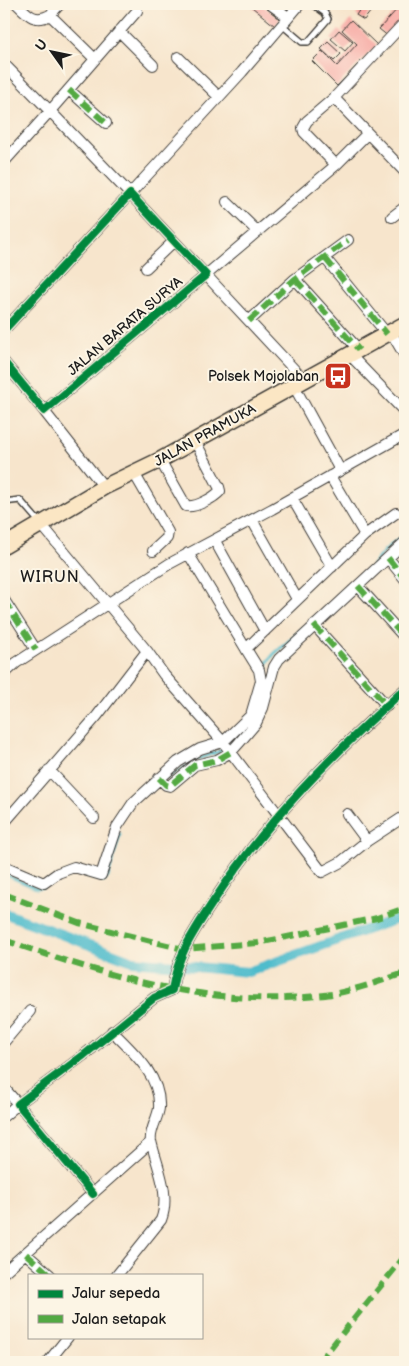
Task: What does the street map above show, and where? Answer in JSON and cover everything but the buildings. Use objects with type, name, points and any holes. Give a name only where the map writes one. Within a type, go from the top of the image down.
[{"type":"main road","name":"JALAN PRAMUKA","points":[[4,546],[104,487],[160,460],[405,324]]},
{"type":"street","points":[[17,4],[34,18],[40,20],[50,15],[60,4]]},
{"type":"street","points":[[270,4],[284,21]]},
{"type":"street","points":[[4,330],[219,97],[300,4]]},
{"type":"street","points":[[4,162],[137,11]]},
{"type":"street","points":[[50,15],[95,59]]},
{"type":"street","points":[[336,165],[304,132],[303,128],[307,121],[334,98],[405,22]]},
{"type":"street","points":[[119,31],[153,64]]},
{"type":"street","points":[[178,57],[219,97]]},
{"type":"street","points":[[4,66],[130,194],[249,321],[299,383],[340,470]]},
{"type":"street","points":[[69,90],[106,123]]},
{"type":"street","points":[[334,98],[405,172]]},
{"type":"street","name":"JALAN BARATA SURYA","points":[[44,411],[336,165],[367,134]]},
{"type":"street","points":[[227,202],[258,231]]},
{"type":"street","points":[[392,217],[405,207]]},
{"type":"street","points":[[249,321],[295,279],[348,240]]},
{"type":"street","points":[[146,268],[174,241]]},
{"type":"street","points":[[325,258],[389,333],[405,356]]},
{"type":"street","points":[[295,279],[405,412]]},
{"type":"street","points":[[4,362],[104,487]]},
{"type":"street","points":[[4,674],[16,663],[188,553],[214,541],[405,434]]},
{"type":"street","points":[[160,460],[186,506],[192,506],[215,496],[220,491],[219,486],[195,441]]},
{"type":"street","points":[[134,473],[168,532],[167,538],[153,551]]},
{"type":"street","points":[[330,476],[365,535]]},
{"type":"street","points":[[292,498],[332,567]]},
{"type":"street","points":[[246,649],[365,535],[396,513]]},
{"type":"street","points":[[252,520],[297,599]]},
{"type":"street","points":[[41,524],[147,651],[164,675],[227,747],[322,872],[342,862],[366,841],[405,816]]},
{"type":"street","points":[[214,541],[265,630]]},
{"type":"street","points":[[4,866],[44,882],[58,873],[74,867],[101,875],[120,821],[133,803],[200,749],[227,747],[256,723],[263,708],[274,667],[279,659],[405,542]]},
{"type":"street","points":[[161,781],[170,786],[195,765],[217,760],[251,715],[261,681],[259,670],[188,553]]},
{"type":"street","points":[[388,558],[405,579]]},
{"type":"street","points":[[358,586],[405,638]]},
{"type":"street","points":[[4,600],[36,650]]},
{"type":"street","points":[[314,625],[386,706]]},
{"type":"street","points":[[4,823],[97,716],[147,651]]},
{"type":"street","points":[[4,1116],[84,1055],[154,998],[170,992],[180,954],[231,874],[279,814],[328,762],[405,689]]},
{"type":"street","points":[[49,770],[94,818]]},
{"type":"street","points":[[347,814],[366,841]]},
{"type":"street","points":[[4,1042],[30,1011]]},
{"type":"street","points":[[112,1031],[144,1065],[158,1093],[159,1109],[150,1139],[164,1190],[164,1211],[161,1220],[118,1274]]},
{"type":"street","points":[[4,1088],[93,1194]]},
{"type":"street","points":[[4,1272],[151,1142]]},
{"type":"street","points":[[26,1254],[49,1274]]},
{"type":"street","points":[[48,1362],[67,1338]]},
{"type":"lane","points":[[284,21],[302,42],[308,42],[328,19],[325,13],[313,4]]},
{"type":"lane","points":[[4,502],[20,500],[41,524]]},
{"type":"waterway","points":[[373,565],[384,551],[405,534]]},
{"type":"waterway","points":[[265,678],[267,663],[274,654],[336,600]]},
{"type":"waterway","points":[[167,778],[195,760],[223,750],[240,735]]},
{"type":"waterway","points":[[87,876],[104,881],[108,877],[120,834]]},
{"type":"waterway","points":[[4,874],[36,888],[43,887]]},
{"type":"waterway","points":[[53,882],[65,875]]},
{"type":"waterway","points":[[4,913],[133,961],[248,972],[405,916]]},
{"type":"marked path","points":[[69,90],[106,123]]},
{"type":"marked path","points":[[249,321],[295,279],[348,240]]},
{"type":"marked path","points":[[325,258],[387,334]]},
{"type":"marked path","points":[[295,279],[359,350]]},
{"type":"marked path","points":[[388,558],[405,579]]},
{"type":"marked path","points":[[358,586],[405,638]]},
{"type":"marked path","points":[[4,600],[36,650]]},
{"type":"marked path","points":[[314,625],[387,706]]},
{"type":"marked path","points":[[159,778],[166,785],[170,786],[195,765],[217,760],[231,752]]},
{"type":"marked path","points":[[4,894],[79,923],[183,949],[258,943],[377,918],[405,908]]},
{"type":"marked path","points":[[4,940],[83,966],[162,987],[201,994],[241,998],[283,998],[335,994],[405,973]]},
{"type":"marked path","points":[[26,1254],[49,1274]]},
{"type":"marked path","points":[[319,1362],[405,1256]]},
{"type":"cycle path","points":[[4,330],[130,194],[206,275],[44,411],[4,362]]},
{"type":"cycle path","points":[[93,1194],[18,1104],[84,1055],[154,998],[172,990],[182,954],[193,934],[213,902],[255,844],[327,763],[405,689]]},
{"type":"place","name":"Polsek Mojolaban","points":[[338,376]]},
{"type":"district","name":"WIRUN","points":[[50,577]]}]
